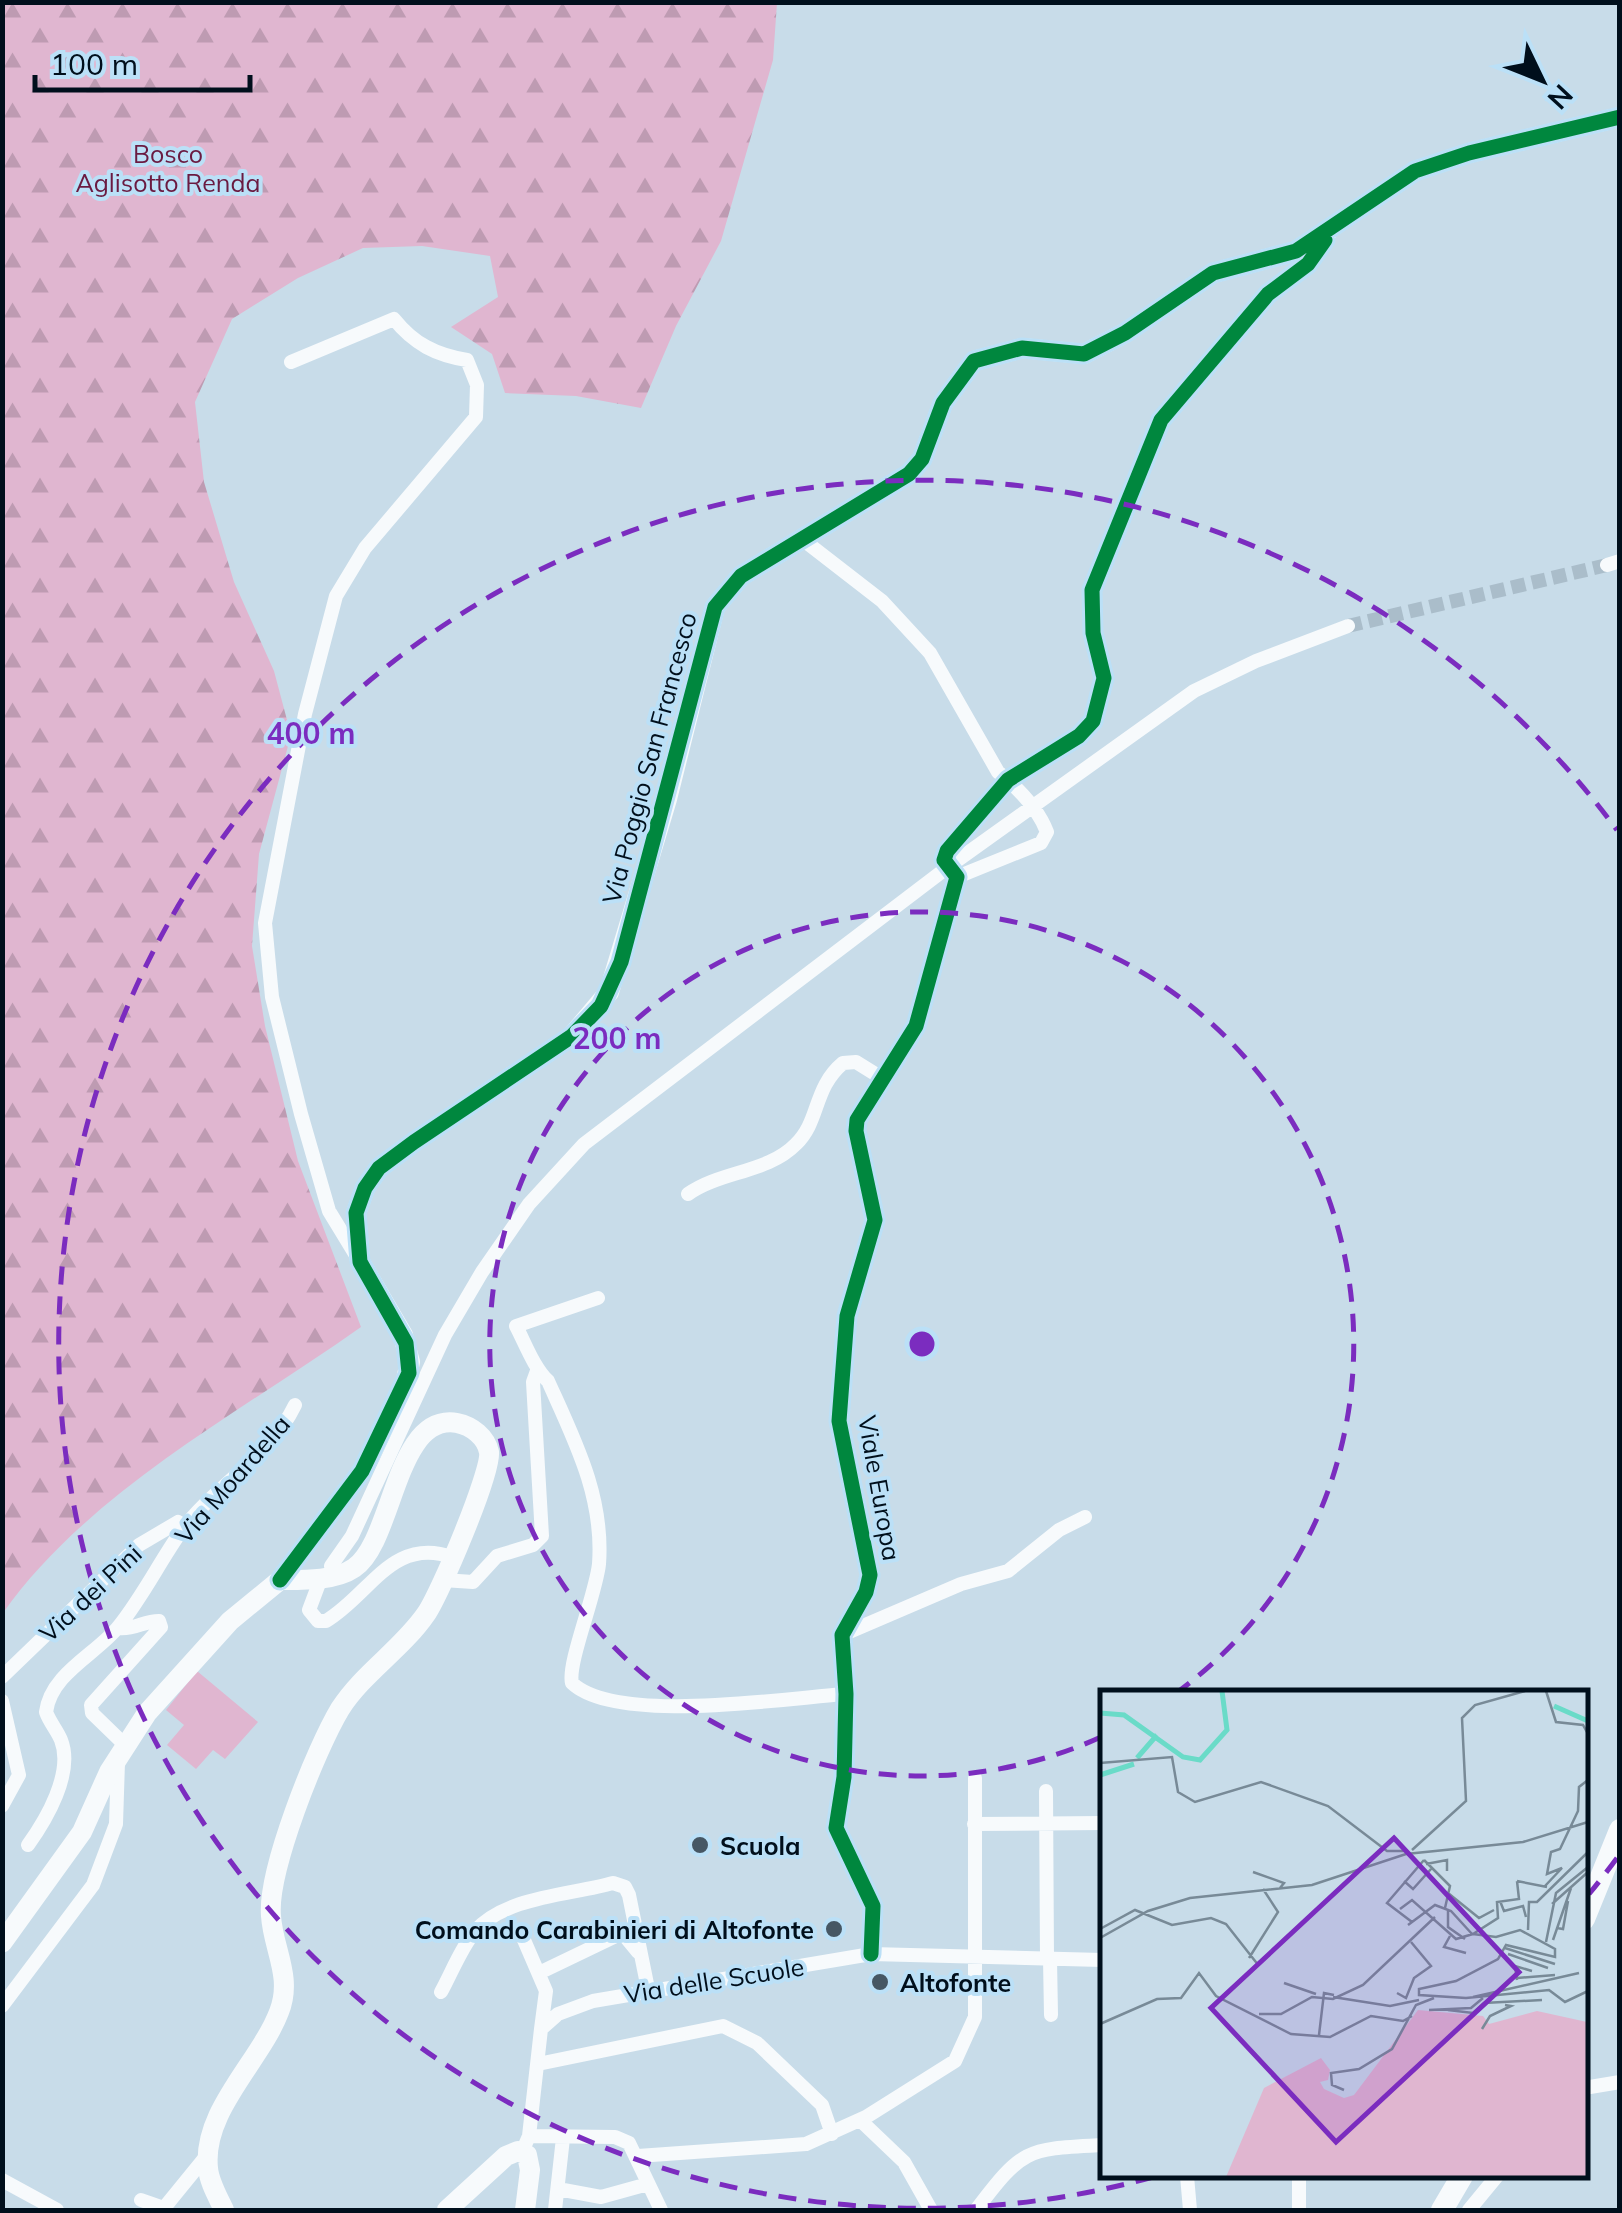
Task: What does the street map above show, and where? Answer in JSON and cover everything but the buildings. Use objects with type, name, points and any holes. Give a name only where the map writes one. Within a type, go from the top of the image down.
[{"type":"main road","points":[[1587,1912],[1620,1830]]},
{"type":"main road","points":[[1442,2210],[1461,2178]]},
{"type":"street","name":"Via Poggio San Francesco","points":[[2,1944],[82,1832],[122,1750],[147,1713],[230,1621],[280,1580],[362,1472],[409,1374],[406,1343],[360,1262],[356,1213],[365,1188],[379,1168],[572,1036],[601,1006],[616,977],[642,890],[708,620],[723,594],[741,576],[909,474],[922,459],[942,403],[974,361],[1022,348],[1084,354],[1125,333],[1213,274],[1296,252],[1415,171],[1468,153],[1620,116]]},
{"type":"street","points":[[952,872],[947,851],[1008,780],[1079,736],[1093,720],[1104,678],[1093,633],[1092,590],[1161,420],[1268,294],[1308,264],[1330,232]]},
{"type":"street","points":[[291,362],[394,319],[410,338],[441,356],[468,360],[477,385],[476,417],[365,548],[336,596],[305,714],[265,923],[272,997],[329,1211],[360,1262]]},
{"type":"street","points":[[802,539],[882,601],[930,653],[998,772],[1020,792],[1044,824],[1047,832],[1041,843],[952,872]]},
{"type":"street","points":[[332,1566],[352,1536],[445,1335],[482,1272],[529,1204],[584,1144],[1194,692],[1256,661],[1348,626]]},
{"type":"street","name":"Viale Europa","points":[[842,1636],[866,1592],[870,1575],[839,1421],[846,1316],[874,1233],[870,1186],[856,1131],[864,1107],[885,1080],[916,1026],[952,872]]},
{"type":"street","points":[[688,1194],[780,1156],[797,1144],[809,1126],[816,1096],[843,1063],[856,1062],[885,1080]]},
{"type":"street","points":[[598,1298],[516,1326],[538,1371],[548,1381],[594,1494],[598,1565],[589,1618],[570,1672],[576,1687],[622,1704],[681,1707],[846,1694]]},
{"type":"street","points":[[443,1580],[472,1582],[496,1556],[532,1545],[542,1536],[533,1382],[538,1371]]},
{"type":"street","name":"Via Moardella","points":[[28,1845],[52,1806],[62,1759],[61,1740],[46,1712],[55,1687],[118,1628],[184,1527],[262,1452],[286,1424],[294,1405]]},
{"type":"street","points":[[224,2210],[208,2171],[214,2128],[279,2012],[284,1989],[270,1918],[271,1885],[318,1751],[342,1706],[415,1629],[443,1580],[489,1463],[483,1438],[454,1422],[437,1425],[422,1435],[407,1459],[368,1554],[354,1568],[336,1575],[280,1580]]},
{"type":"street","points":[[872,1954],[872,1906],[836,1828],[844,1777],[846,1694],[842,1636],[960,1584],[1008,1571],[1059,1530],[1085,1517]]},
{"type":"street","name":"Via dei Pini","points":[[2,1677],[139,1546],[178,1522],[184,1527]]},
{"type":"street","points":[[318,1586],[309,1610],[318,1621],[326,1622],[366,1582],[406,1555],[433,1550],[452,1558]]},
{"type":"street","points":[[2,2006],[93,1884],[116,1824],[122,1750],[92,1713],[91,1705],[161,1627],[159,1621],[150,1621],[136,1630],[118,1628]]},
{"type":"street","points":[[2,1701],[19,1775],[2,1806]]},
{"type":"street","points":[[638,2156],[806,2144],[860,2120],[955,2061],[975,2017],[975,1778]]},
{"type":"street","points":[[1046,1791],[1051,2016]]},
{"type":"street","points":[[974,1824],[1100,1823]]},
{"type":"street","points":[[441,1992],[474,1932],[488,1919],[532,1901],[613,1883],[625,1887],[629,1895],[648,1990]]},
{"type":"street","points":[[541,1972],[618,1934],[640,1953]]},
{"type":"street","points":[[524,1940],[546,1990],[526,2144],[530,2170],[525,2210]]},
{"type":"street","name":"Via delle Scuole","points":[[541,2029],[558,2014],[648,1990],[872,1954],[1100,1960]]},
{"type":"street","points":[[538,2064],[723,2026],[758,2043],[822,2105],[832,2134]]},
{"type":"street","points":[[1587,2088],[1620,2082]]},
{"type":"street","points":[[860,2120],[904,2162],[930,2210]]},
{"type":"street","points":[[447,2210],[506,2156],[526,2144],[564,2138],[615,2137],[628,2143],[638,2156],[661,2210]]},
{"type":"street","points":[[555,2210],[564,2138]]},
{"type":"street","points":[[976,2210],[1025,2154],[1038,2148],[1100,2145]]},
{"type":"street","points":[[140,2200],[164,2208],[208,2154]]},
{"type":"street","points":[[1187,2178],[1190,2210]]},
{"type":"street","points":[[1299,2178],[1300,2210]]},
{"type":"street","points":[[1469,2210],[1496,2178]]},
{"type":"street","points":[[2,2180],[56,2210]]},
{"type":"street","points":[[558,2189],[601,2197],[648,2184]]},
{"type":"green space","name":"Bosco Aglisotto Renda","points":[[3,2],[777,3],[773,60],[721,241],[676,326],[641,408],[576,396],[505,393],[492,354],[451,327],[498,297],[490,256],[422,246],[363,248],[298,278],[232,319],[195,402],[204,482],[234,582],[274,671],[291,735],[259,854],[252,946],[265,1026],[298,1161],[361,1327],[122,1492],[38,1569],[3,1613]]},
{"type":"green space","points":[[197,1671],[258,1722],[225,1759],[213,1750],[196,1769],[167,1745],[184,1725],[166,1710]]},
{"type":"tunnel","points":[[1348,626],[1607,565]]},
{"type":"cycle path","points":[[280,1580],[362,1471],[409,1373],[406,1343],[360,1262],[356,1213],[365,1188],[379,1168],[572,1036],[601,1006],[621,962],[715,607],[741,576],[909,474],[922,459],[943,403],[974,361],[1022,348],[1084,354],[1125,333],[1213,273],[1296,251],[1415,171],[1469,153],[1620,117]]},
{"type":"cycle path","points":[[871,1954],[873,1906],[836,1828],[844,1777],[846,1694],[842,1635],[866,1592],[870,1575],[839,1421],[847,1316],[875,1220],[857,1120],[916,1026],[957,877],[944,860],[947,851],[1008,780],[1079,736],[1093,721],[1104,678],[1093,633],[1092,590],[1161,420],[1268,294],[1308,264],[1325,240]]},
{"type":"place","name":"Scuola","points":[[700,1845]]},
{"type":"place","name":"Comando Carabinieri di Altofonte","points":[[834,1929]]},
{"type":"place","name":"Altofonte","points":[[880,1982]]}]
